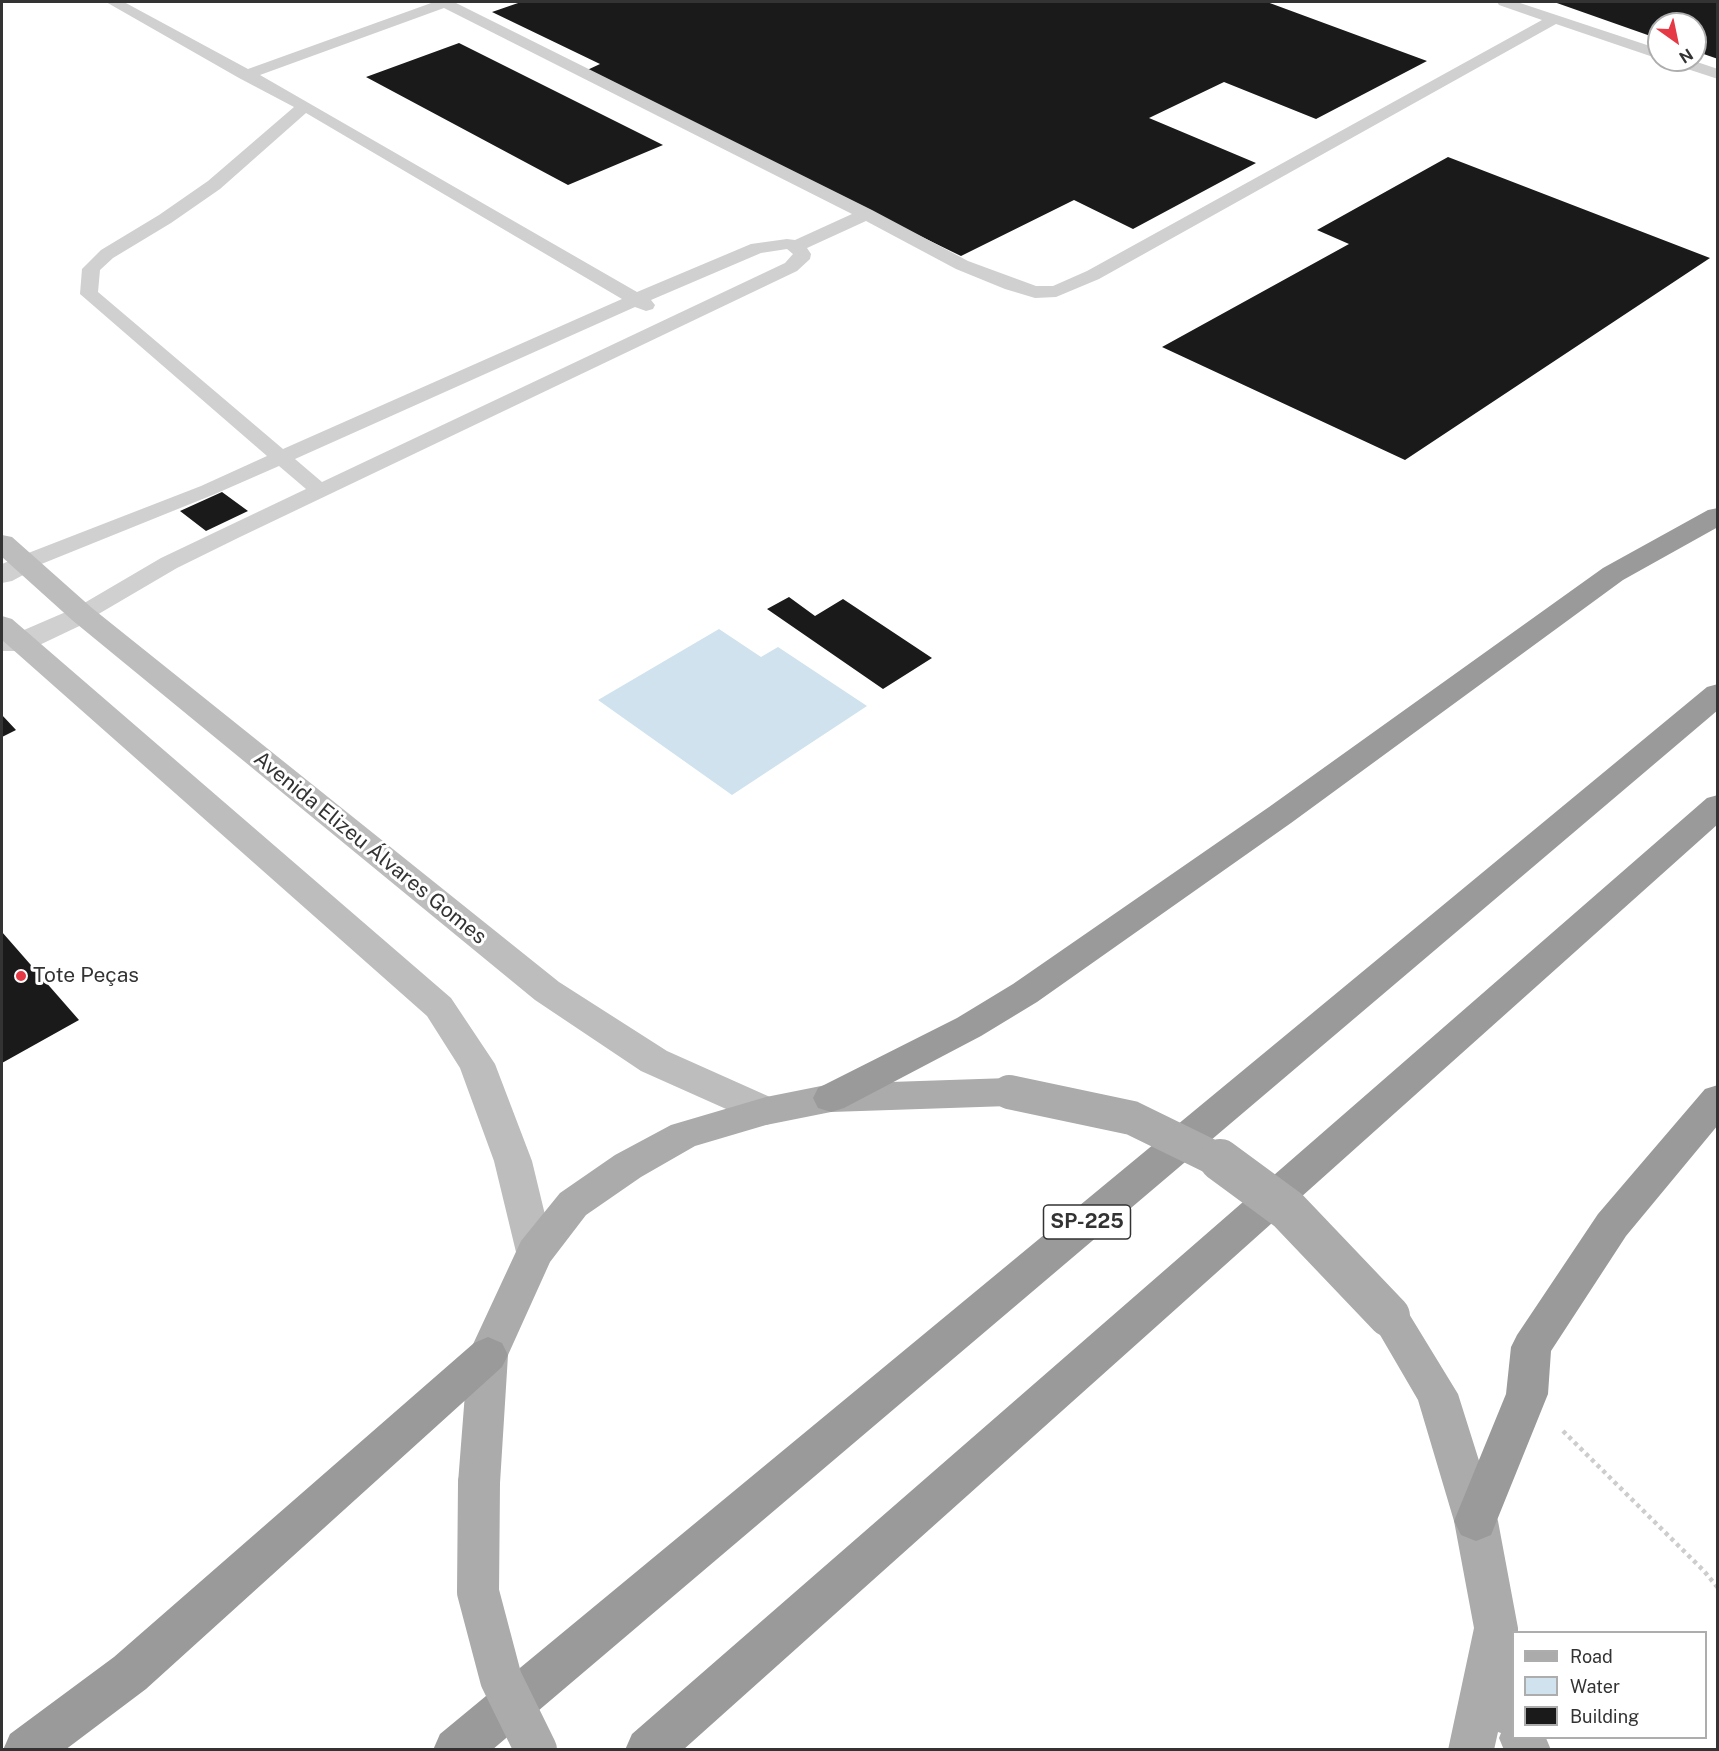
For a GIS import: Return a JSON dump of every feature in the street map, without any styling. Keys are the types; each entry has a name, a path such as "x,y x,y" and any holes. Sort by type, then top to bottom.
{"highway":[{"path":"831,1098 969,1027 1025,993 1280,815 1613,574 1718,516"},
{"name":"SP-225","path":"456,1749 1718,694"},
{"path":"648,1749 1718,806"},
{"path":"1476,1521 1527,1394 1531,1347 1612,1225 1718,1099"},
{"path":"26,1749 130,1673 488,1355"}],"main road":[{"name":"Avenida Elizeu Álvares Gomes","path":"10,560 82,614 547,991 654,1061 766,1112"},
{"path":"8,636 439,1007 477,1064 513,1161 535,1252"},
{"path":"536,1749 501,1679 478,1592 479,1483 488,1355 535,1252 573,1203 628,1166 684,1135 766,1112 831,1098 1009,1092 1132,1118 1217,1158 1288,1210 1389,1316 1437,1394 1476,1521 1512,1706"},
{"path":"1471,1749 1496,1628"}],"street":[{"path":"8,636 82,614"}],"lane":[{"path":"114,2 305,106 675,322"},
{"path":"245,75 443,2 866,214 962,265 1035,292 1056,291 1093,275 1554,19"},
{"path":"1504,2 1647,50"},
{"path":"305,106 214,185 165,219 107,254 91,269 89,294 319,490"},
{"path":"10,560 208,490 635,300 758,248 787,244 797,246 866,214"},
{"path":"82,614 169,563 791,267 801,259 802,254 797,246"}],"path":[{"path":"1527,1394 1704,1571 1718,1588"}],"water":[{"path":"719,629 761,657 778,647 867,706 732,795 598,700"}],"building":[{"path":"521,2 1267,2 1427,61 1316,119 1224,82 1149,118 1256,163 1133,229 1074,200 961,256 583,72 600,64 492,12"},
{"path":"1554,2 1718,2 1718,59 1707,55 1707,12 1647,12 1647,35"},
{"path":"459,43 663,145 568,185 366,77"},
{"path":"1448,157 1710,258 1405,460 1162,347 1349,244 1317,230"},
{"path":"222,492 248,511 206,531 180,511"},
{"path":"789,597 815,616 843,599 932,658 883,689 767,609"},
{"path":"2,715 16,730 2,737"},
{"name":"Tote Peças","path":"2,932 79,1020 2,1063"}],"place":[{"name":"Tote Peças","path":"21,976"}]}
